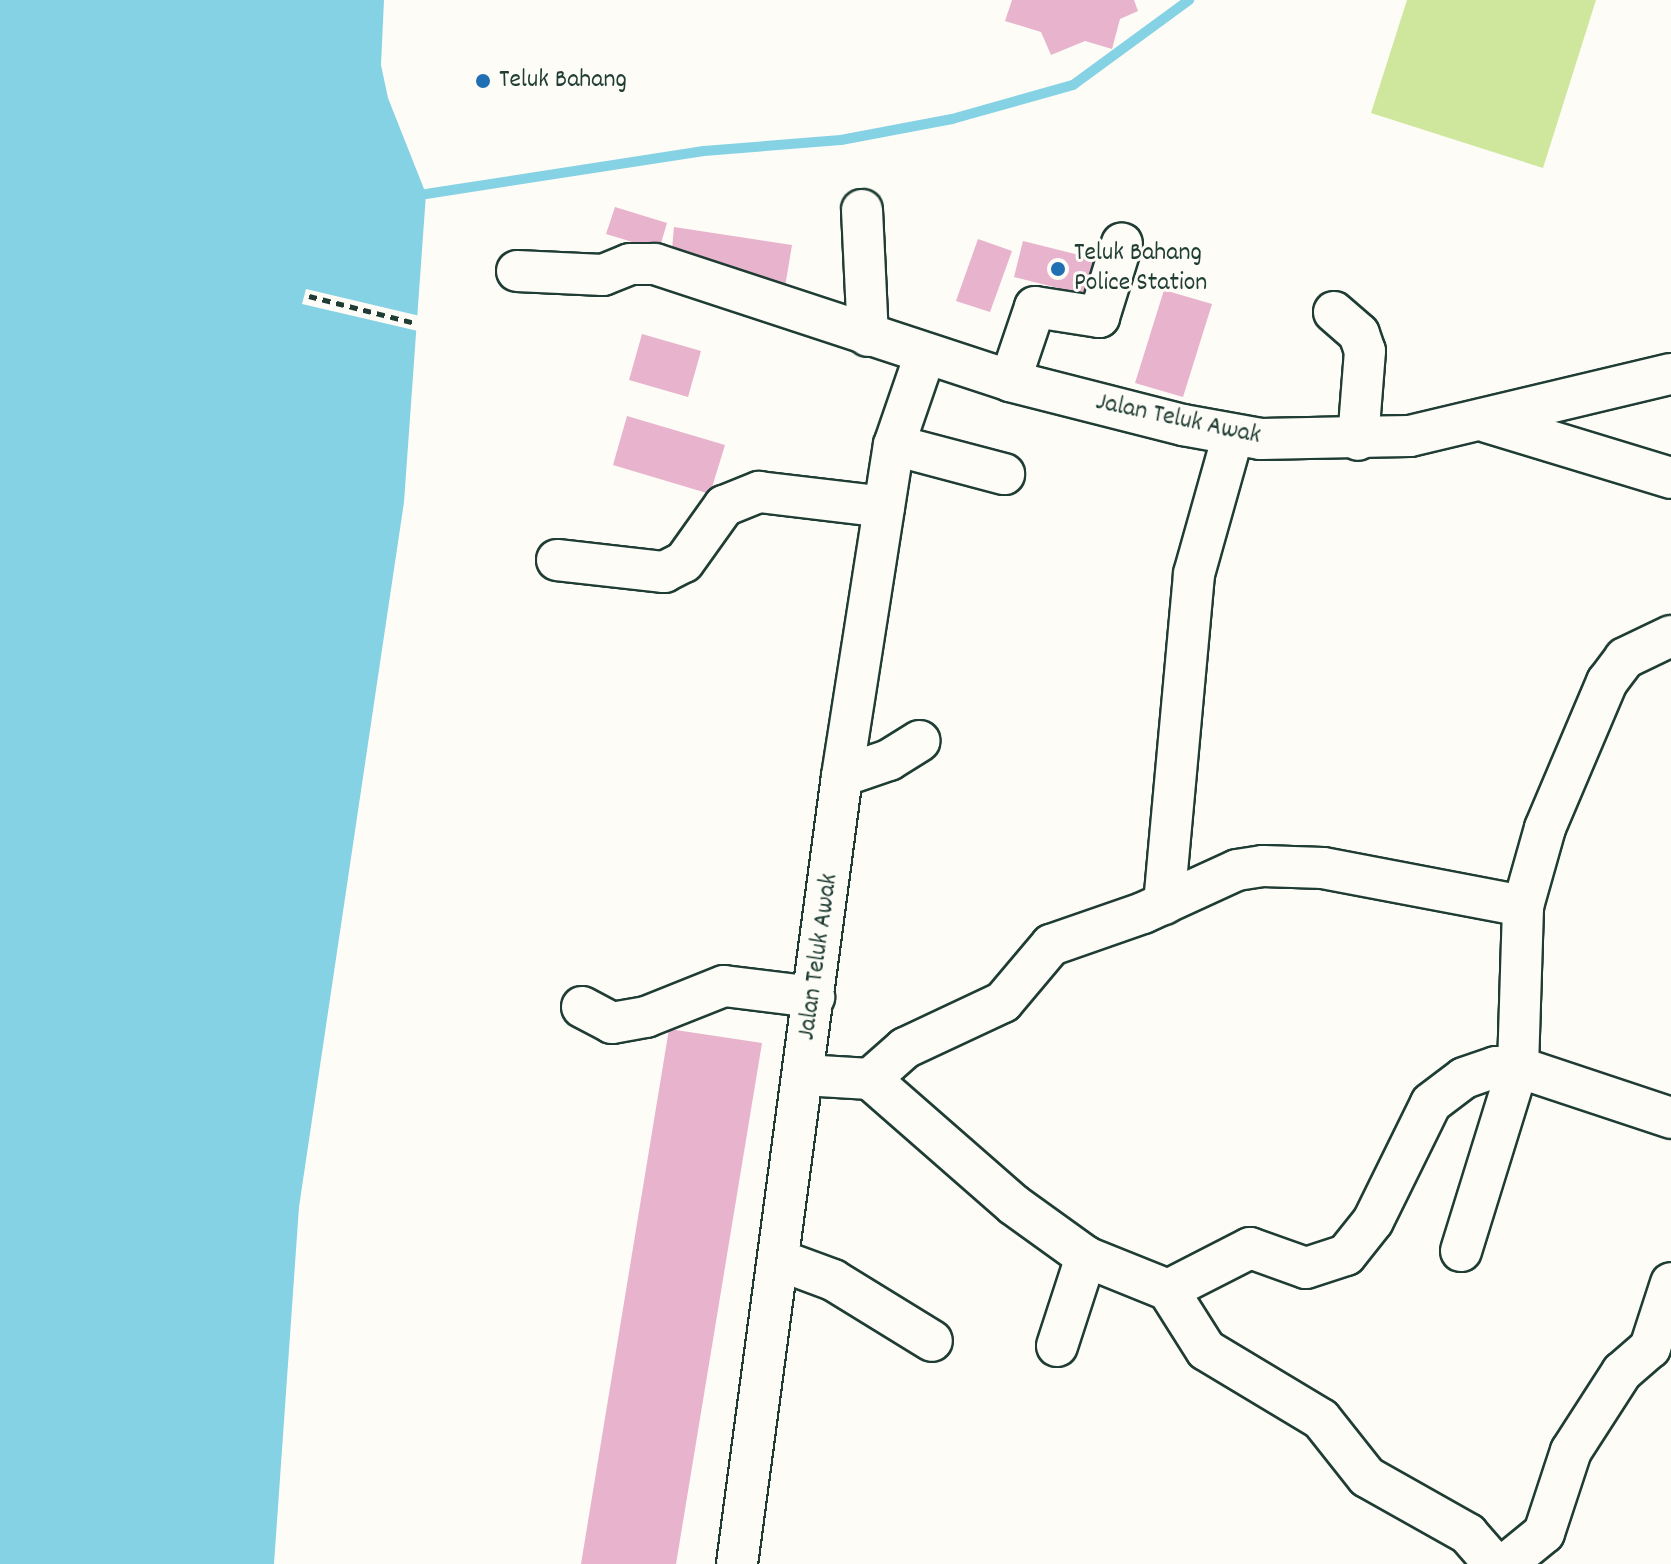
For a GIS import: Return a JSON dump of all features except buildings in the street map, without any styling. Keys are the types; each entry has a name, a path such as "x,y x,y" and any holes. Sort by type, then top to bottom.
{"street":[{"path":"862,210 868,336"},
{"path":"1010,381 1035,307 1099,317 1122,243"},
{"name":"Jalan Teluk Awak","path":"517,271 603,275 630,264 655,264 1010,381 1233,435 1358,440 1484,421 1671,374"},
{"path":"1334,312 1359,334 1365,351 1358,440"},
{"name":"Jalan Teluk Awak","path":"744,1563 779,1260 842,776 894,445 925,355"},
{"path":"1484,421 1671,478"},
{"path":"1164,904 1194,574 1233,435"},
{"path":"894,445 1004,474"},
{"path":"557,560 664,572 684,562 724,506 759,492 884,507"},
{"path":"1461,1251 1518,1067 1523,906 1545,828 1607,682 1625,658 1671,636"},
{"path":"842,776 889,760 920,741"},
{"path":"870,1079 905,1048 1003,1002 1051,945 1164,904 1237,870 1289,865 1523,906"},
{"path":"582,1007 612,1023 646,1017 724,986 814,997"},
{"path":"1168,1290 1245,1249 1258,1248 1306,1268 1346,1255 1373,1221 1431,1103 1464,1078 1496,1067 1518,1067 1671,1118"},
{"path":"803,1075 870,1079 1014,1205 1086,1257 1168,1290 1206,1350 1321,1419 1367,1477 1468,1534 1494,1564"},
{"path":"1057,1346 1086,1257"},
{"path":"779,1260 833,1280 932,1341"},
{"path":"1506,1564 1544,1533 1571,1451 1622,1372 1650,1348 1671,1283"}],"path":[{"path":"309,296 415,323"}],"green space":[{"path":"1407,0 1596,0 1543,168 1371,113"}],"water":[{"path":"0,0 384,0 381,65 388,98 426,194 404,502 299,1207 274,1564 0,1564"}],"pier":[{"path":"306,289 420,316 418,331 302,304"}],"waterway":[{"path":"426,194 704,151 841,140 952,119 1073,85 1189,0"}],"place":[{"name":"Teluk Bahang","path":"483,81"},
{"name":"Teluk Bahang Police Station","path":"1058,269"}]}
